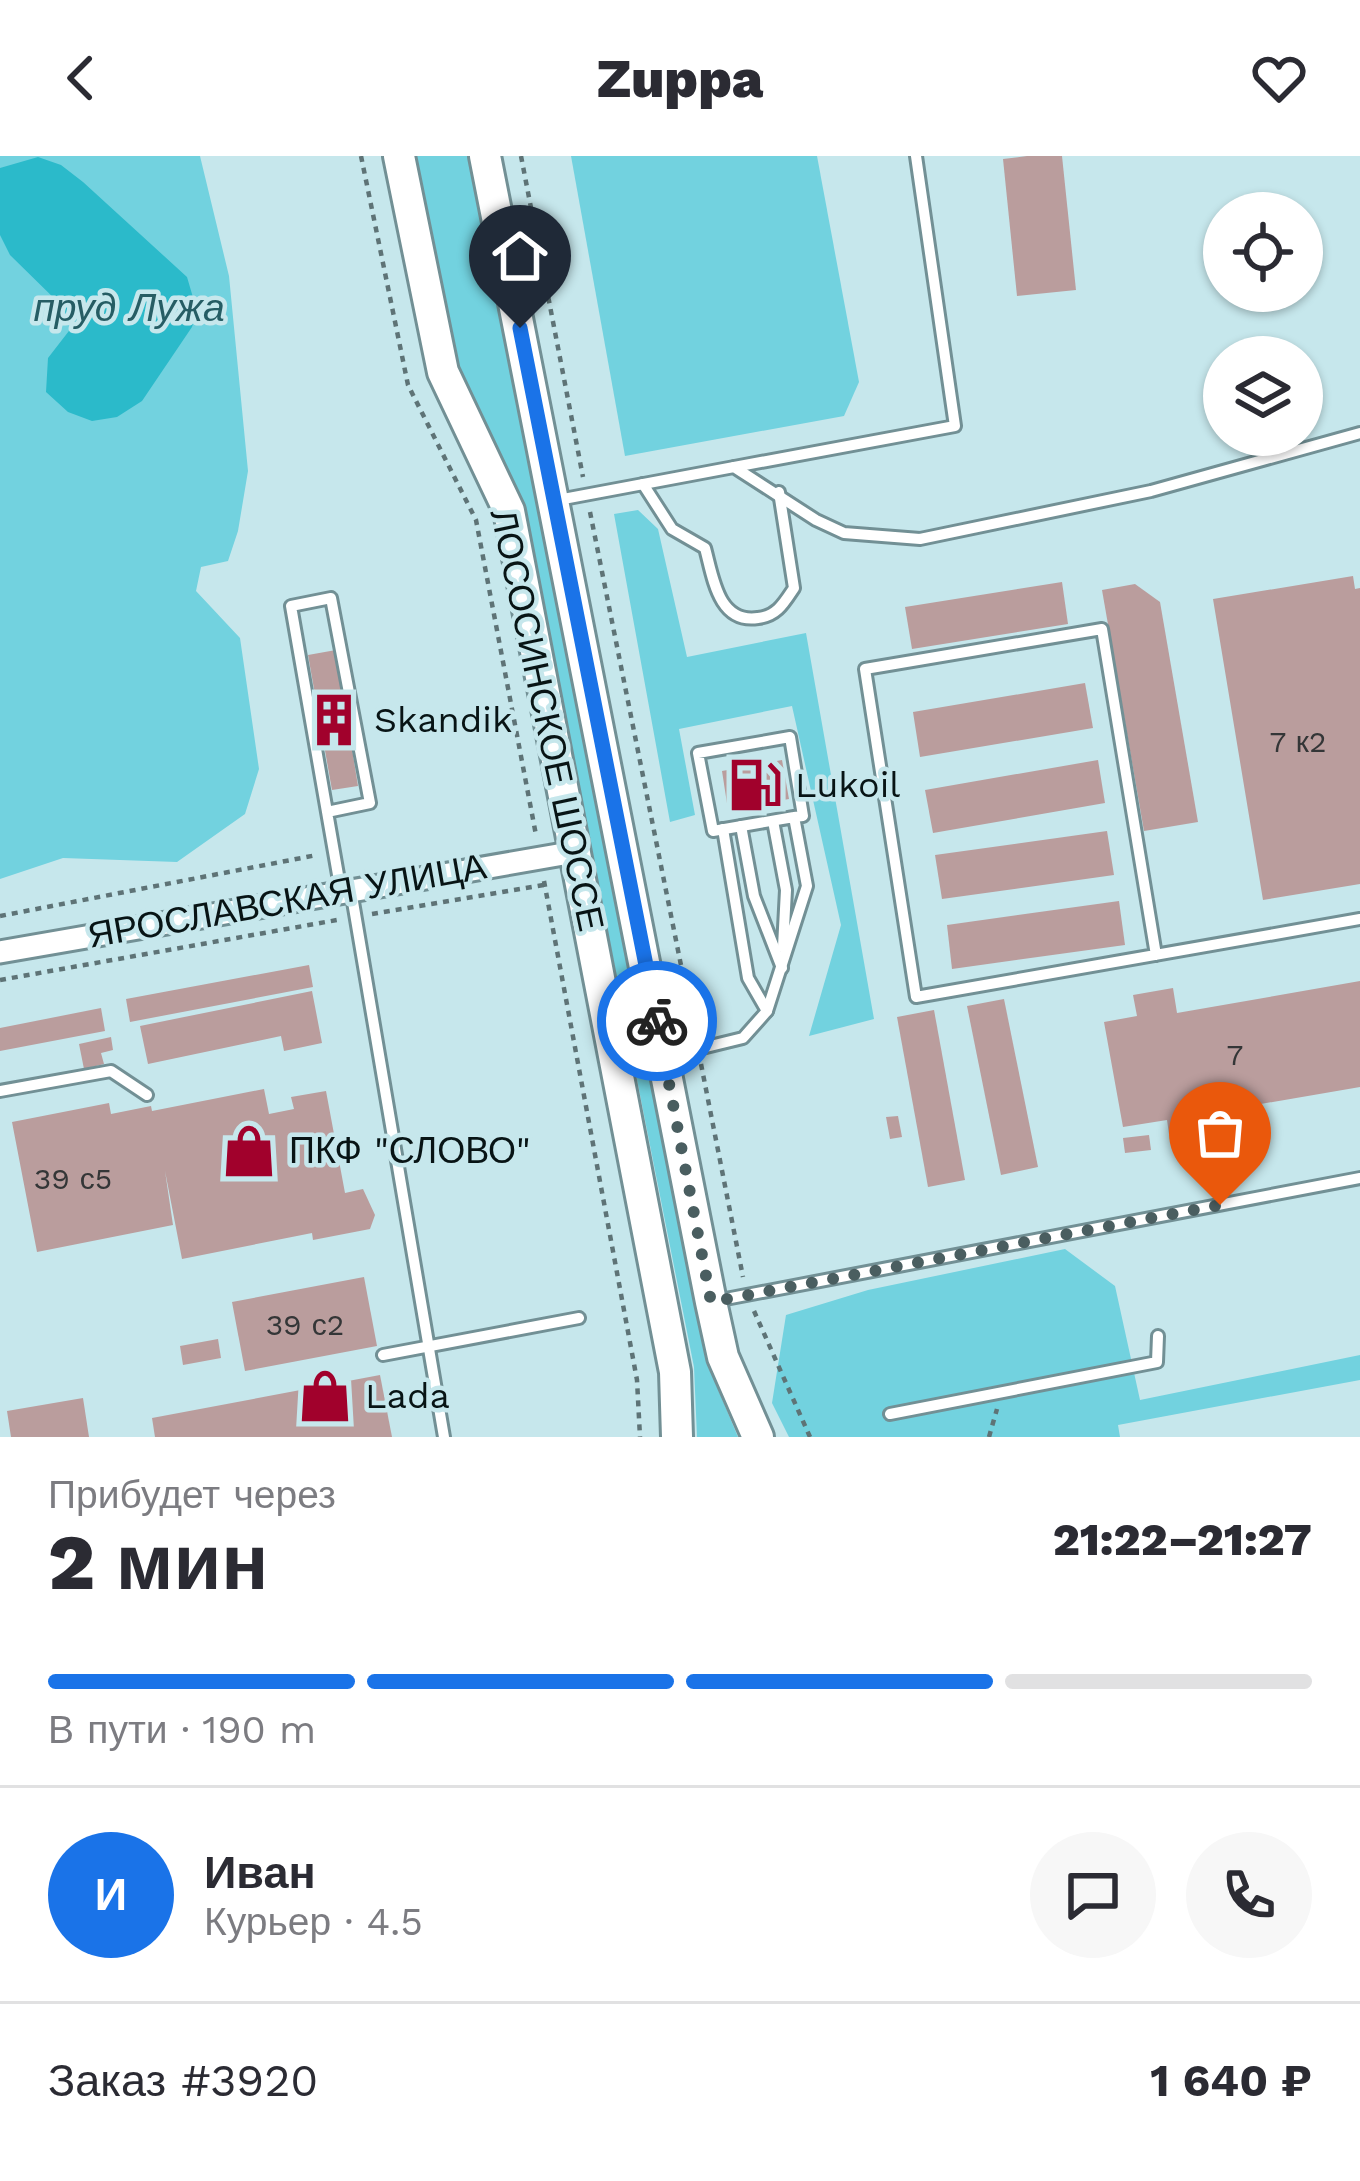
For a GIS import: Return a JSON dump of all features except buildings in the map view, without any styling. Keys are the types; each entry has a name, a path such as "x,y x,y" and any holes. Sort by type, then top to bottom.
{"street":[{"name":"ЛОСОСИНСКОЕ ШОССЕ","path":"399,156 443,372 509,511 675,1372 677,1437"},
{"name":"ЛОСОСИНСКОЕ ШОССЕ","path":"485,156 711,1302 723,1357 758,1437"},
{"name":"ЯРОСЛАВСКАЯ УЛИЦА","path":"0,952 575,852"}],"lane":[{"path":"554,501 956,426 916,156"},
{"path":"734,467 816,520 844,532 920,539 1151,491 1360,433"},
{"path":"643,484 672,530 705,548 720,599 730,613 747,620 781,608 794,588 779,492"},
{"path":"327,812 370,802 332,598 291,606 327,812 334,851 356,917 444,1437"},
{"path":"1156,955 1102,629 865,669 916,998 1360,919"},
{"path":"790,737 803,816 794,818 712,831 698,753 790,737"},
{"path":"664,1057 743,1038 766,1011 807,886 794,818"},
{"path":"773,821 786,890 782,968"},
{"path":"741,826 754,896 782,968"},
{"path":"723,829 748,978 766,1011"},
{"path":"0,1090 111,1071 147,1095"},
{"path":"711,1302 1360,1178"},
{"path":"382,1355 579,1318"},
{"path":"890,1414 1156,1362 1158,1336"}],"path":[{"path":"361,156 408,385 476,520 637,1380 640,1437"},
{"path":"521,156 747,1294 809,1437"},
{"path":"0,916 334,851"},
{"path":"0,980 545,884"},
{"path":"989,1437 1002,1392"}],"shaded area":[{"path":"0,156 200,156 229,276 248,471 228,561 201,567 196,591 240,638 259,769 245,814 177,862 63,858 0,879"},
{"path":"413,156 474,156 707,1363 738,1437 697,1437 694,1367 523,505 457,364"},
{"path":"571,156 817,156 859,382 844,416 625,456"},
{"path":"638,510 658,529 687,657 806,633 874,1019 809,1036 841,925 792,706 679,729 695,815 670,822 614,514"},
{"path":"1065,1249 1115,1286 1140,1400 1360,1355 1360,1380 1118,1425 1120,1437 789,1437 772,1403 786,1315 868,1290"}],"water":[{"name":"пруд Лужа","path":"38,157 61,165 83,182 187,277 197,311 192,327 142,401 117,417 92,421 68,412 46,392 48,358 72,327 63,307 10,255 0,235 0,168"}],"way so far":[{"path":"657,1021 711,1302 1220,1205"}],"place":[{"name":"Skandik","path":"334,720"},
{"name":"Lukoil","path":"755,785"},
{"name":"ПКФ \"СЛОВО\"","path":"249,1151"},
{"name":"Lada","path":"325,1396"}],"route":[{"path":"520,328 657,1021"}]}
